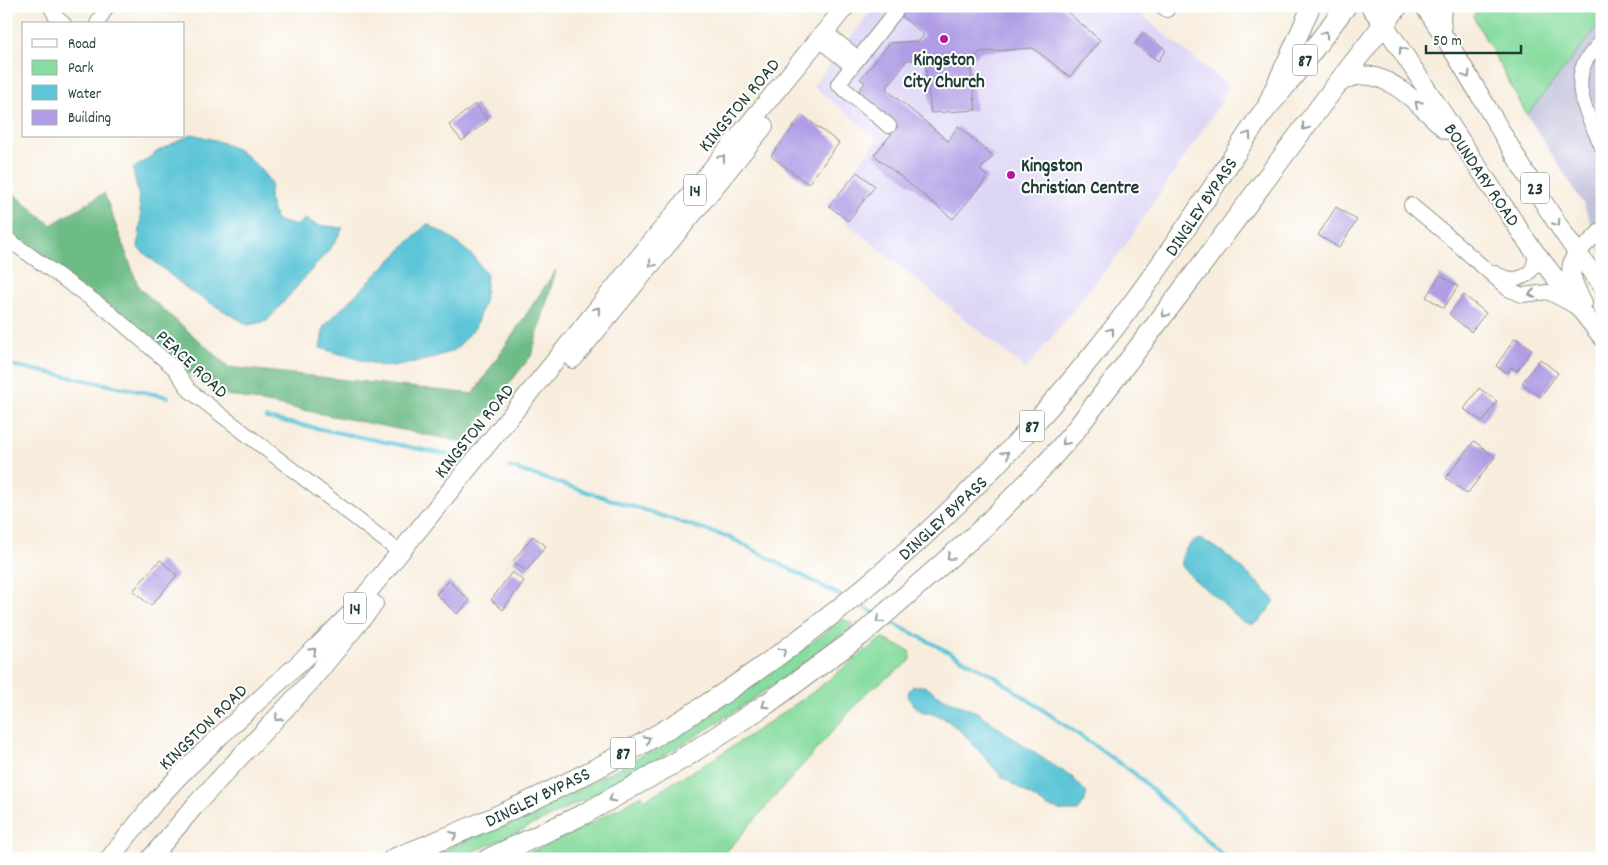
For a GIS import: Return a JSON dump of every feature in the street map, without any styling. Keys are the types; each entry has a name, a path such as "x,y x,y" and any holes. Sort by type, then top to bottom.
{"highway":[{"name":"DINGLEY BYPASS","path":"393,859 472,828 603,764 681,720 774,657 833,612 869,584 937,524 981,482 1039,419 1097,350 1172,248 1262,114 1346,6"},
{"name":"BOUNDARY ROAD","path":"1371,6 1384,24"},
{"name":"DINGLEY BYPASS","path":"488,859 584,814 682,759 768,703 861,635 982,529 1046,464 1074,432 1398,6"}],"main road":[{"name":"KINGSTON ROAD","path":"109,859 180,775 318,646 405,556 683,226 826,40 846,6"},
{"name":"KINGSTON ROAD","path":"826,40 860,6"},
{"path":"1262,114 1282,69 1296,44 1311,6"},
{"name":"BOUNDARY ROAD","path":"1424,6 1540,197 1602,286"},
{"path":"1442,34 1441,15 1444,6"},
{"name":"BOUNDARY ROAD","path":"1384,24 1535,253 1601,336"},
{"path":"1334,88 1344,80 1356,76 1372,76 1386,81 1408,94 1466,149"},
{"path":"1578,253 1571,266 1572,277 1601,336"},
{"name":"KINGSTON ROAD","path":"150,859 202,796 311,681 405,556"},
{"path":"180,775 227,743 300,678 304,677 311,681"},
{"path":"159,859 168,838"}],"street":[{"path":"50,6 56,17 62,22"},
{"path":"98,22 107,6"},
{"path":"889,126 838,84 900,6"},
{"path":"826,40 855,62"},
{"path":"1602,40 1588,57 1580,76 1580,88 1585,107 1602,147"},
{"path":"1588,57 1602,44"},
{"path":"1411,205 1484,266 1500,283 1515,293 1525,295 1548,292 1577,307"},
{"path":"1578,253 1602,229"},
{"name":"PEACE ROAD","path":"6,238 108,311 174,368 190,391 405,556"},
{"path":"1484,266 1504,278 1519,279 1528,273 1532,267 1535,261 1535,253"}],"shaded area":[{"name":"Kingston Christian Centre","path":"875,6 1130,6 1227,85 1220,104 1124,247 1026,369 826,206 878,139 813,86"},
{"path":"1602,21 1602,254 1584,205 1527,115"}],"green space":[{"path":"1481,6 1602,6 1602,21 1527,115 1473,16"},
{"path":"6,187 51,225 104,193 139,288 229,367 473,394 556,270 531,356 463,442 217,393 41,266 6,237"},
{"path":"843,619 854,625 778,682 657,760 573,805 459,858 423,859 570,793 676,735 744,692"},
{"path":"882,638 909,651 911,659 909,662 867,692 720,859 515,859 582,828 642,795 644,800 715,758 813,692"}],"water":[{"path":"192,134 218,141 237,150 254,163 271,183 269,198 276,220 296,226 305,219 317,225 343,228 333,245 267,321 248,325 190,291 138,248 141,218 133,169 158,151"},
{"path":"427,224 450,237 474,257 487,275 484,302 475,328 455,350 426,360 385,367 320,348 324,326"},
{"path":"1197,539 1206,542 1225,554 1270,595 1274,601 1259,621 1253,624 1243,622 1181,565 1186,549"},
{"path":"913,686 924,686 945,699 977,712 1072,777 1087,793 1084,803 1078,811 1063,811 1048,807 1002,777 965,735 953,725 942,717 921,711 913,705 908,697 909,690"}],"building":[{"path":"907,6 940,6 942,8 944,6 1060,6 1100,40 1070,77 1033,48 980,52 970,63 976,110 931,113 925,60 907,60 886,89 948,141 958,126 993,156 980,170 988,177 953,219 874,155 898,126 857,94 865,82 860,79 890,43 919,41 924,35 900,15"},
{"path":"1143,33 1166,50 1158,61 1135,44"},
{"path":"475,104 488,120 462,141 449,125"},
{"path":"802,115 839,143 808,184 771,156"},
{"path":"857,172 875,186 848,221 829,206"},
{"path":"1336,207 1357,220 1339,248 1318,235"},
{"path":"1440,275 1458,286 1444,308 1426,297"},
{"path":"1464,295 1486,313 1471,332 1449,314"},
{"path":"1515,338 1532,349 1517,371 1511,367 1507,373 1496,366"},
{"path":"1540,359 1558,373 1540,397 1522,383"},
{"path":"1479,388 1497,401 1483,422 1464,409"},
{"path":"1474,441 1495,457 1467,494 1446,478"},
{"path":"533,536 546,546 526,571 513,561"},
{"path":"160,560 177,575 151,606 133,591"},
{"path":"512,572 524,581 503,610 491,600"},
{"path":"449,581 470,601 457,614 436,594"}],"waterway":[{"path":"6,364 168,397"},
{"path":"266,418 454,456"},
{"path":"509,467 731,538 843,597"},
{"path":"856,604 877,614"},
{"path":"887,620 991,674 1134,773 1227,859"}],"place":[{"name":"Kingston City Church","path":"944,39"},
{"name":"Kingston Christian Centre","path":"1011,175"}]}
